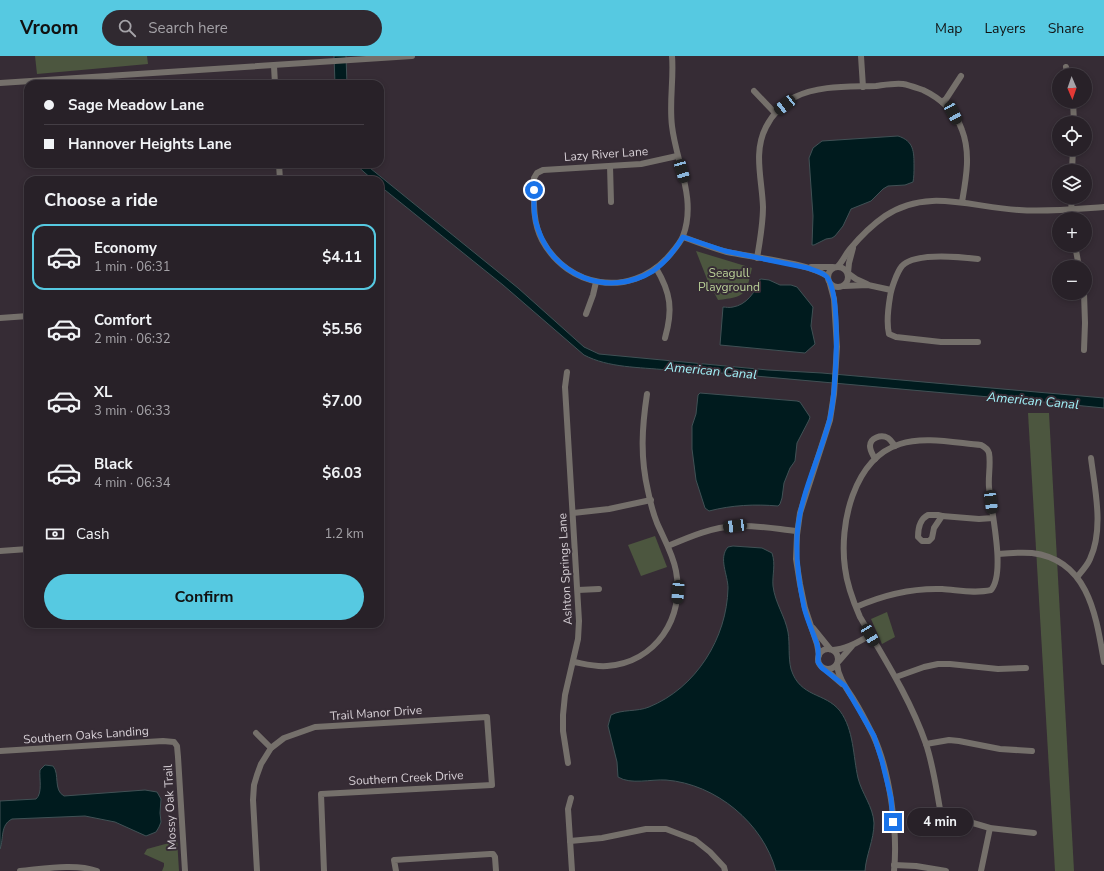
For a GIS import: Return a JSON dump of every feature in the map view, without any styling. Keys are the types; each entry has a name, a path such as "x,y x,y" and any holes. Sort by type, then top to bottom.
{"street":[{"path":"48,80 412,56"},
{"path":"586,314 594,295 596,282 622,282 640,278 656,268 675,250 683,237 687,216 688,196 677,156 670,109 672,56"},
{"path":"861,56 863,86"},
{"path":"274,66 275,80"},
{"path":"942,102 946,99 961,76"},
{"path":"0,83 24,82"},
{"path":"757,258 762,227 763,207 758,159 761,140 766,126 775,112 795,97 817,90 902,84 923,90 942,102 953,113 962,130 966,149 966,176 962,202"},
{"path":"754,91 775,112"},
{"name":"Lazy River Lane","path":"596,282 581,277 567,269 556,260 542,239 534,217 534,178 536,173 543,170 641,164 677,156"},
{"path":"610,166 611,202"},
{"path":"845,686 818,662 819,655 817,644 804,608 797,565 800,513 830,420 834,392 837,347 834,299 829,280 829,272 842,262 850,249 877,221 904,206 923,201 934,200 962,202 1010,210 1042,211 1104,207"},
{"path":"1072,204 1072,209"},
{"path":"683,237 725,251 808,268 821,273 835,287 868,285"},
{"path":"834,299 842,286 848,281 849,263 855,245"},
{"path":"978,259 932,257 913,259 902,266 890,290 887,321 889,334 896,337 941,342 978,342"},
{"path":"656,268 665,283 670,305 670,322 665,338"},
{"path":"808,268 845,268 848,273 856,279 868,285 890,290"},
{"path":"1084,300 1084,350"},
{"path":"0,318 24,316"},
{"name":"Ashton Springs Lane","path":"567,372 566,387 578,590 578,639 574,662 565,695 563,715 563,736 568,763"},
{"path":"574,662 592,666 607,666 622,664 638,658 649,650 664,635 673,620 677,600 678,584 676,569 668,546 657,522 650,500 642,448 643,423 647,394"},
{"path":"875,459 870,445 872,440 883,436 889,438 895,446"},
{"path":"856,607 887,595 905,592 941,589 978,592 991,590 996,580 998,554 989,486 989,453 981,444 922,440 910,441 895,446 875,459 862,475 855,491 845,526 845,569 856,607 870,635 896,677 926,744 942,814 990,828 1034,833"},
{"path":"1077,576 1090,560 1097,540 1097,505 1091,458"},
{"path":"573,513 609,510 650,500"},
{"path":"942,516 934,528 932,538 926,542 920,540 918,532 924,518 928,515 993,518"},
{"path":"668,546 704,532 735,526 752,526 798,532"},
{"path":"0,551 24,549"},
{"path":"998,554 1020,553 1039,555 1062,564 1077,576 1088,594 1092,606 1104,662"},
{"path":"578,590 599,589"},
{"path":"811,626 838,655 838,671 874,736 891,798 894,833 894,868 916,866 946,871"},
{"path":"819,655 824,650 843,649 870,635"},
{"path":"826,669 833,669 853,645"},
{"path":"896,677 924,667 938,664 998,669 1026,668"},
{"name":"Trail Manor Drive","path":"271,748 284,738 315,728 487,716 492,785"},
{"path":"256,733 271,748 261,764 256,775 254,785 253,800 257,871"},
{"path":"926,744 950,740 1000,749 1032,751"},
{"name":"Southern Oaks Landing","path":"0,751 163,741 174,742"},
{"name":"Mossy Oak Trail","path":"174,742 177,746 178,757 185,871"},
{"name":"Southern Creek Drive","path":"324,871 321,794 492,785"},
{"path":"571,798 568,808 572,871"},
{"path":"570,841 602,838 646,828 666,829 695,840 710,852 724,867 725,871"},
{"path":"981,871 990,828"},
{"path":"396,871 394,860 493,854 495,857 496,871"},
{"path":"20,871 86,868 97,871"}],"green space":[{"path":"35,56 147,56 148,64 37,74"},
{"name":"Seagull Playground","path":"696,251 752,268 748,284 743,293 734,298 718,300 707,279"},
{"path":"1028,413 1049,413 1074,871 1055,871"},
{"path":"655,536 667,567 641,576 628,545"},
{"path":"887,612 895,637 882,644 871,619"},
{"path":"177,839 179,871 162,871 164,863 144,854 147,849 169,843"}],"water":[{"path":"334,56 346,56 347,80 335,80"},
{"path":"898,136 907,141 912,148 914,161 913,182 905,185 888,186 883,189 871,201 851,209 843,226 835,236 812,245 813,216 809,158 813,148 822,141"},
{"name":"American Canal","path":"360,168 370,168 380,176 368,176"},
{"name":"American Canal","path":"384,179 518,288 584,347 599,354 768,370 822,373 1104,398 1104,408 677,369 667,370 614,365 584,355 503,285 384,189"},
{"path":"761,279 769,280 780,285 791,285 797,287 813,307 811,326 815,344 805,353 720,345 723,307 738,306 742,304 750,297"},
{"path":"700,393 800,402 810,417 797,443 795,461 790,468 784,483 782,498 778,506 761,505 726,507 709,511 705,508 696,480 692,449 692,426 696,414 698,395"},
{"path":"728,547 762,548 772,553 774,562 773,586 778,604 787,626 791,669 800,685 834,705 845,718 851,735 858,778 872,811 874,823 873,835 865,871 776,871 770,853 749,822 735,809 719,798 702,789 685,783 666,780 629,781 618,777 617,762 608,726 611,715 620,712 644,709 666,698 681,687 706,659 715,643 722,625 728,588 724,567 724,556"},
{"path":"45,765 53,766 55,769 59,790 64,796 145,790 157,792 161,799 161,822 159,827 156,832 146,836 115,822 85,816 12,819 4,828 0,849 0,801 36,799 40,789 40,770"}],"route":[{"path":"534,190 534,217 537,228 542,239 556,260 567,269 581,277 596,282 622,282 640,278 661,264 675,250 683,237 725,251 808,268 828,277 834,299 837,347 834,394 830,420 800,513 796,559 804,608 817,644 819,655 818,662 822,668 826,669 845,686 874,736 891,798 893,822"}]}
